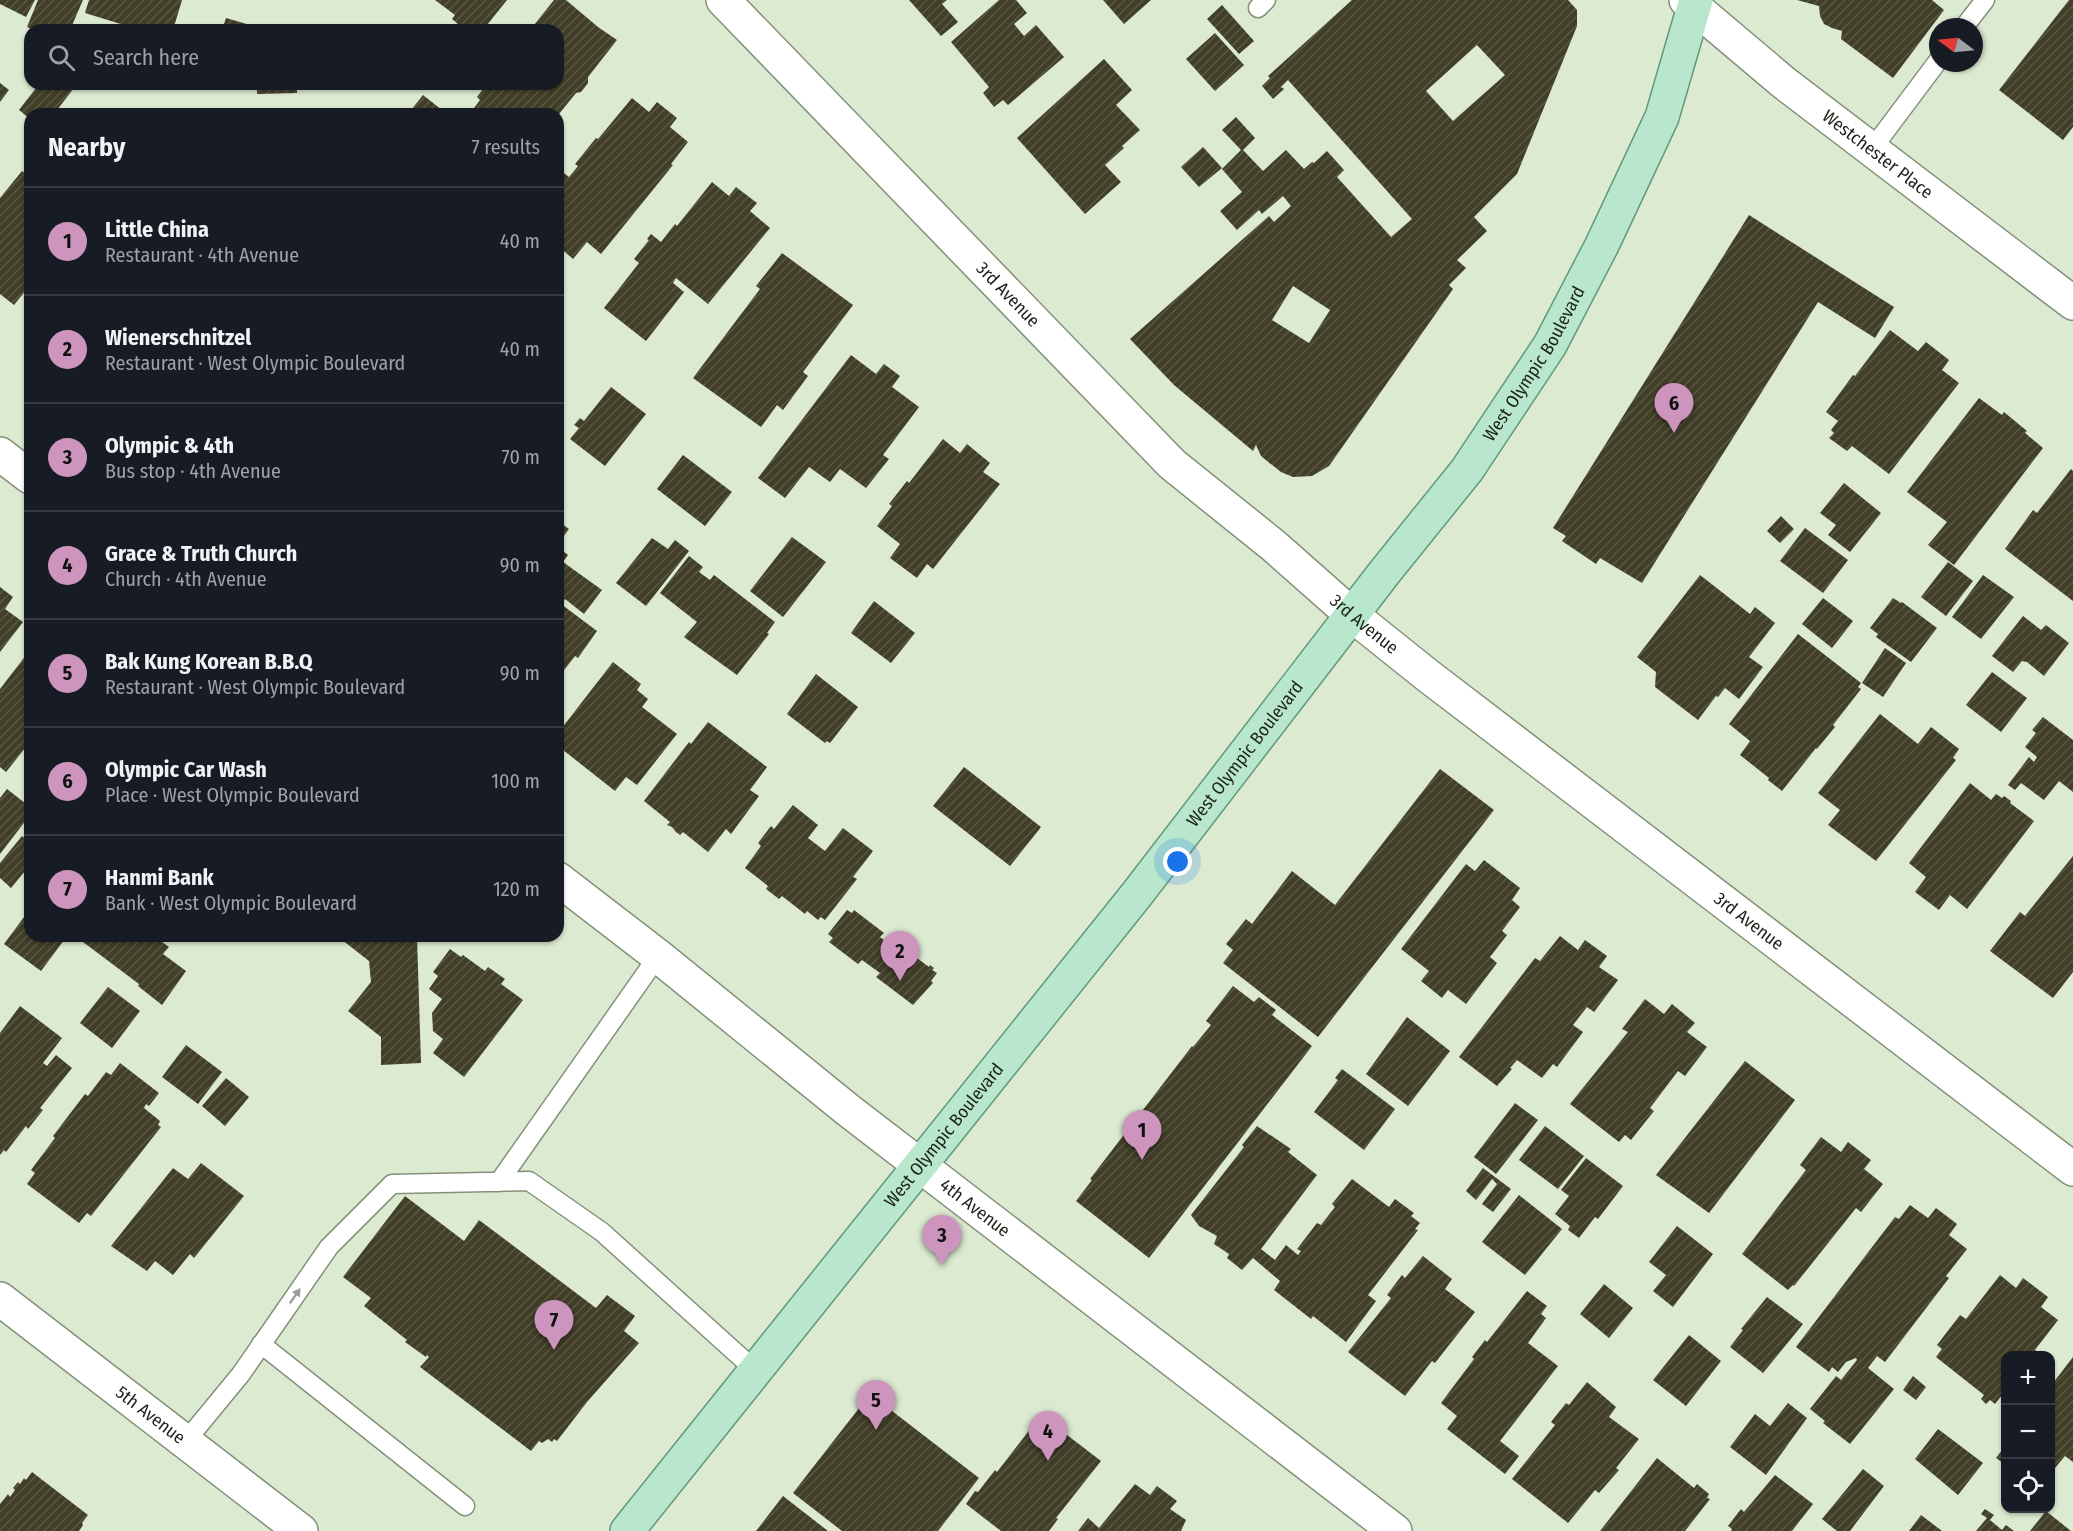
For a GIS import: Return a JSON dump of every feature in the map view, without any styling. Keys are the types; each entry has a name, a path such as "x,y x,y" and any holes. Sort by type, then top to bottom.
{"main road":[{"name":"West Olympic Boulevard","path":"627,1531 1144,885 1467,470 1550,345 1602,245 1662,117 1692,2"}],"street":[{"name":"3rd Avenue","path":"723,0 1172,464 1274,546 1353,615 1427,675 2073,1169"},
{"name":"Westchester Place","path":"1692,2 1783,82 2073,303"},
{"path":"0,454 24,472"},
{"name":"4th Avenue","path":"564,884 658,956 848,1110 1395,1531"},
{"name":"5th Avenue","path":"0,1299 301,1531"}],"lane":[{"path":"1971,18 1985,0"},
{"path":"1872,149 1930,72"},
{"path":"499,1182 658,956"},
{"path":"185,1442 241,1374 329,1247 392,1184 529,1181 602,1232 756,1371"},
{"path":"261,1344 465,1506"}],"building":[{"path":"0,0 35,0 26,17 0,4"},
{"path":"38,0 83,0 73,24 28,24"},
{"path":"89,0 182,0 175,24 121,24 85,13"},
{"path":"435,0 507,0 488,24 458,24 452,19 455,15"},
{"path":"554,0 566,0 617,40 588,77 588,83 581,92 576,93 564,108 474,108 480,100 477,97 482,90 564,90 564,24 535,24"},
{"path":"909,0 947,0 942,4 958,22 941,36"},
{"path":"999,0 1016,0 1027,13 1014,24 1024,36 1036,25 1064,57 1008,105 1003,100 994,107 983,93 989,87 951,42"},
{"path":"1103,0 1151,0 1124,24"},
{"path":"1352,0 1568,0 1577,10 1577,26 1517,174 1474,217 1487,231 1457,260 1466,268 1449,285 1453,289 1329,466 1312,476 1293,477 1281,472 1261,456 1256,445 1253,451 1174,385 1130,339 1269,216 1274,222 1291,206 1283,196 1262,214 1259,210 1237,230 1220,211 1242,192 1222,169 1241,150 1222,130 1236,117 1255,138 1243,150 1263,171 1286,150 1304,169 1327,151 1344,170 1337,177 1391,237 1412,219 1288,80 1281,87 1284,89 1273,99 1262,86 1270,78 1268,76","holes":["1477,45 1505,75 1453,121 1426,91","1293,286 1330,310 1309,343 1272,320"]},
{"path":"1797,0 1932,0 1944,10 1938,18 1929,18 1929,30 1893,78 1841,39 1842,31 1824,24 1819,6"},
{"path":"2069,0 2073,0 2073,127 2063,140 1999,90"},
{"path":"1222,5 1254,41 1239,54 1207,19"},
{"path":"226,18 247,24 224,24"},
{"path":"1215,33 1244,65 1215,91 1186,59"},
{"path":"1104,59 1132,90 1116,105 1140,130 1105,165 1121,182 1085,214 1017,138"},
{"path":"0,83 9,90 0,102"},
{"path":"34,90 72,90 59,108 24,108 24,114 19,110"},
{"path":"257,90 297,90 297,93 257,94"},
{"path":"423,95 439,108 413,108"},
{"path":"632,98 649,112 657,102 677,118 670,127 688,142 671,164 673,165 601,254 587,242 573,259 564,251 564,173 569,177 578,166 575,164 596,138 598,139"},
{"path":"1203,147 1222,168 1199,187 1181,167"},
{"path":"22,171 24,172 24,292 14,305 0,294 0,198"},
{"path":"712,182 729,196 736,187 757,203 750,211 770,228 708,304 676,278 673,283 684,292 646,341 604,308 639,263 634,259 651,234 661,242 675,224 677,226"},
{"path":"1749,215 1894,307 1875,338 1818,302 1642,583 1600,558 1596,564 1562,541 1566,536 1553,528"},
{"path":"782,253 853,305 803,372 808,376 783,410 777,405 761,427 693,378 760,289 756,286"},
{"path":"1890,330 1918,351 1926,342 1949,360 1942,370 1959,383 1889,474 1852,446 1847,451 1829,438 1834,433 1831,430 1838,421 1826,412"},
{"path":"851,355 876,374 884,364 900,376 892,387 919,407 883,455 889,459 866,488 840,469 830,482 809,467 785,498 758,478"},
{"path":"611,387 646,414 605,466 570,439 579,428 574,425 580,418 584,421"},
{"path":"1979,398 2002,415 2004,412 2043,448 1954,565 1928,545 1947,522 1907,492"},
{"path":"943,439 960,453 967,444 990,463 983,472 1000,484 933,569 927,564 917,578 890,558 900,544 877,526 892,506 889,504 907,481 909,483"},
{"path":"683,455 732,492 705,526 657,489"},
{"path":"2071,469 2073,471 2073,601 2005,549 2033,510 2037,513"},
{"path":"1844,483 1881,513 1850,552 1828,535 1836,525 1820,513"},
{"path":"1781,516 1794,529 1780,543 1767,531"},
{"path":"564,525 569,529 564,536"},
{"path":"1805,528 1848,560 1823,593 1780,561"},
{"path":"792,537 826,562 783,617 750,591"},
{"path":"652,538 668,549 675,540 689,551 646,606 616,583"},
{"path":"689,556 703,567 699,572 710,580 714,575 775,622 767,633 769,634 737,675 684,637 697,622 660,593"},
{"path":"1948,562 1973,581 1946,616 1921,597"},
{"path":"564,563 602,590 584,614 565,599"},
{"path":"1700,575 1750,614 1755,607 1775,623 1749,657 1763,667 1739,699 1725,688 1698,720 1655,687 1656,672 1637,657"},
{"path":"1983,575 2014,597 1981,639 1952,617"},
{"path":"0,587 13,597 5,609 23,622 0,652"},
{"path":"1823,598 1853,621 1832,648 1802,624"},
{"path":"1893,598 1937,628 1911,662 1876,637 1878,634 1870,628"},
{"path":"874,601 915,633 891,663 851,633"},
{"path":"564,606 597,631 578,658 575,656 564,670"},
{"path":"2023,616 2041,630 2046,625 2069,643 2044,676 2027,662 2022,661 2013,672 1992,656"},
{"path":"1798,634 1861,683 1858,687 1861,689 1833,725 1835,727 1782,791 1740,755 1750,741 1729,724"},
{"path":"1885,648 1906,663 1883,697 1862,683"},
{"path":"24,658 24,750 6,772 0,767 0,689"},
{"path":"613,662 641,684 637,690 648,699 642,707 677,734 637,785 626,777 615,791 564,751 564,725"},
{"path":"1992,672 2027,698 2001,732 1966,705"},
{"path":"816,674 858,707 830,743 827,741 825,743 787,714"},
{"path":"1880,714 1918,744 1931,727 1959,749 1953,758 1956,760 1876,861 1828,825 1840,810 1818,793"},
{"path":"2043,717 2073,740 2073,792 2059,781 2044,800 2021,783 2015,790 2008,785 2029,757 2034,762 2037,757 2025,747 2036,733 2032,730"},
{"path":"708,722 767,767 750,790 759,796 731,834 726,829 708,852 683,832 680,835 667,825 670,822 644,801 689,742 691,744"},
{"path":"964,767 1041,827 1010,866 933,806"},
{"path":"1440,769 1494,810 1318,1037 1223,963 1233,950 1226,944 1246,919 1252,924 1292,871 1335,905"},
{"path":"1970,783 1991,800 1996,794 2002,798 2004,796 2034,821 1967,909 1950,895 1939,910 1915,892 1926,877 1909,863"},
{"path":"7,789 24,802 24,823 0,854 0,798"},
{"path":"793,805 818,825 808,838 825,851 843,828 873,851 853,877 857,879 825,920 821,917 818,920 807,911 805,914 782,896 779,899 766,889 768,886 745,868 761,846 758,843 771,826 774,829"},
{"path":"22,836 24,838 24,872 11,888 0,878 0,863"},
{"path":"2073,856 2073,972 2053,998 1990,951 2020,912 2025,916"},
{"path":"1484,860 1520,888 1512,900 1520,907 1502,931 1507,935 1490,957 1497,963 1466,1004 1448,990 1442,998 1421,981 1429,971 1401,949 1466,864 1475,871"},
{"path":"847,910 852,913 854,910 884,933 880,937 905,956 909,952 929,967 930,965 934,968 932,970 937,973 931,981 933,983 913,1005 876,977 880,973 862,960 858,964 829,942 833,938 828,934"},
{"path":"24,917 24,942 63,942 41,971 4,944"},
{"path":"1560,936 1578,950 1585,940 1607,956 1599,967 1618,980 1594,1012 1587,1007 1573,1025 1583,1032 1557,1067 1553,1064 1542,1078 1517,1060 1497,1086 1459,1057 1535,958 1540,961"},
{"path":"83,942 162,942 169,947 163,954 186,971 162,1005 138,986 139,984"},
{"path":"345,942 417,942 421,1063 381,1065 381,1037 348,1011 371,982 369,961"},
{"path":"450,949 461,957 463,955 485,971 488,967 505,979 501,984 523,1000 464,1077 433,1053 443,1039 433,1031 432,1013 442,999 429,989 438,976 433,972"},
{"path":"1233,986 1254,1002 1259,997 1276,1010 1272,1015 1312,1046 1149,1258 1076,1201 1092,1180 1090,1179 1192,1046 1211,1025 1206,1021"},
{"path":"108,987 140,1011 112,1048 80,1023"},
{"path":"1645,999 1664,1014 1672,1004 1695,1023 1687,1032 1707,1047 1685,1076 1678,1071 1650,1108 1654,1111 1631,1140 1625,1135 1619,1142 1570,1104 1628,1032 1622,1029"},
{"path":"20,1006 62,1038 43,1063 47,1066 56,1055 72,1068 40,1108 43,1110 28,1129 26,1126 6,1152 4,1150 0,1155 0,1033"},
{"path":"1407,1017 1450,1051 1408,1106 1366,1074"},
{"path":"186,1045 222,1072 198,1104 162,1077"},
{"path":"1745,1061 1795,1100 1709,1213 1656,1175"},
{"path":"120,1063 159,1093 149,1106 146,1104 144,1108 160,1121 158,1125 161,1127 91,1216 87,1213 79,1223 27,1184 35,1173 31,1170 85,1094 88,1096 106,1072 111,1075"},
{"path":"1342,1069 1395,1109 1364,1150 1314,1112 1338,1080 1335,1078"},
{"path":"226,1078 249,1097 225,1126 202,1106"},
{"path":"1515,1103 1538,1120 1496,1174 1474,1157"},
{"path":"1257,1126 1291,1149 1288,1152 1317,1175 1261,1249 1275,1260 1286,1245 1298,1255 1301,1251 1297,1249 1317,1223 1321,1225 1335,1207 1332,1204 1352,1179 1389,1207 1395,1199 1414,1213 1411,1216 1420,1223 1415,1229 1418,1230 1368,1295 1376,1301 1346,1342 1313,1316 1311,1319 1274,1290 1280,1281 1253,1258 1242,1270 1227,1258 1229,1254 1214,1244 1217,1236 1199,1226 1191,1215 1244,1147 1242,1145"},
{"path":"1545,1126 1584,1156 1558,1189 1519,1160"},
{"path":"1821,1137 1841,1152 1848,1142 1871,1160 1864,1169 1883,1184 1861,1212 1856,1208 1794,1286 1788,1290 1742,1254 1806,1170 1800,1165"},
{"path":"1586,1158 1623,1186 1598,1219 1595,1217 1579,1238 1568,1230 1570,1226 1555,1214 1569,1196 1561,1190"},
{"path":"201,1163 244,1196 194,1258 190,1254 173,1275 155,1261 147,1271 111,1246 173,1168 188,1179"},
{"path":"1483,1168 1511,1189 1493,1212 1482,1204 1497,1184 1492,1179 1476,1200 1466,1191"},
{"path":"1519,1195 1562,1229 1525,1275 1482,1242"},
{"path":"405,1196 464,1241 479,1220 596,1308 607,1295 635,1316 624,1331 639,1343 587,1402 557,1441 554,1439 552,1442 548,1439 542,1443 539,1441 531,1451 420,1367 429,1357 405,1342 407,1340 364,1306 371,1298 343,1277"},
{"path":"1910,1205 1928,1218 1936,1208 1957,1224 1949,1235 1967,1249 1946,1276 1949,1278 1885,1362 1877,1356 1868,1368 1894,1389 1850,1444 1823,1423 1825,1421 1810,1409 1836,1376 1841,1380 1857,1360 1856,1358 1846,1362 1838,1372 1832,1367 1829,1372 1796,1347 1895,1217 1899,1219"},
{"path":"1677,1226 1713,1254 1673,1307 1653,1291 1666,1275 1649,1262"},
{"path":"1423,1256 1452,1279 1445,1289 1475,1312 1435,1363 1432,1361 1405,1396 1348,1352 1391,1298 1387,1295 1402,1275 1405,1278"},
{"path":"2000,1275 2016,1288 2023,1278 2048,1297 2041,1307 2058,1320 2036,1351 2001,1351 2001,1396 1995,1404 1990,1400 1986,1404 1981,1399 1984,1395 1936,1357 1942,1349 1937,1345 1960,1315 1966,1319"},
{"path":"1604,1284 1633,1308 1609,1338 1580,1314"},
{"path":"1527,1291 1547,1306 1541,1314 1546,1318 1528,1343 1558,1366 1500,1441 1519,1456 1505,1474 1447,1429 1457,1416 1441,1403 1474,1359 1472,1357 1485,1340 1487,1342"},
{"path":"1767,1297 1803,1324 1763,1373 1730,1347 1743,1330 1741,1329"},
{"path":"1689,1335 1721,1361 1686,1406 1653,1380"},
{"path":"2073,1357 2073,1462 2065,1456 2055,1468 2055,1405 2055,1380"},
{"path":"1913,1376 1926,1387 1916,1400 1903,1390"},
{"path":"1587,1382 1616,1407 1609,1417 1639,1439 1616,1468 1619,1470 1599,1493 1595,1490 1568,1523 1512,1479 1555,1425 1551,1422 1566,1403 1569,1405"},
{"path":"870,1394 979,1478 938,1531 842,1531 793,1493"},
{"path":"1788,1403 1807,1418 1766,1475 1730,1447 1755,1414 1770,1426"},
{"path":"1041,1415 1101,1461 1056,1518 1058,1519 1049,1531 1001,1531 966,1504 995,1470 997,1472"},
{"path":"1938,1429 1983,1463 1958,1495 1915,1459"},
{"path":"2001,1452 2001,1462 1996,1458"},
{"path":"1657,1458 1694,1488 1697,1484 1709,1494 1707,1498 1710,1499 1685,1531 1600,1531"},
{"path":"1863,1469 1884,1486 1850,1531 1837,1531 1822,1519"},
{"path":"32,1472 88,1515 79,1531 0,1531 0,1504 8,1494 10,1497 18,1482 20,1484 24,1478 26,1480"},
{"path":"1775,1475 1813,1504 1792,1531 1731,1531 1732,1529 1728,1526 1741,1509 1744,1512"},
{"path":"1135,1484 1150,1495 1157,1486 1177,1501 1170,1509 1186,1520 1181,1531 1078,1531 1088,1518 1099,1528"},
{"path":"783,1496 828,1531 756,1531"},
{"path":"1985,1509 1994,1515 1990,1520 2002,1530 2006,1525 2014,1531 1976,1531 1987,1518 1981,1514"},
{"path":"2044,1513 2048,1513 2071,1531 2030,1531"},
{"path":"1921,1515 1942,1531 1909,1531"}],"place":[{"name":"Olympic Car Wash","path":"1674,433"},
{"name":"Wienerschnitzel","path":"900,981"},
{"name":"Little China","path":"1142,1160"},
{"name":"Olympic & 4th","path":"942,1265"},
{"name":"Hanmi Bank","path":"554,1350"},
{"name":"Bak Kung Korean B.B.Q","path":"876,1430"},
{"name":"Grace & Truth Church","path":"1048,1461"}]}
